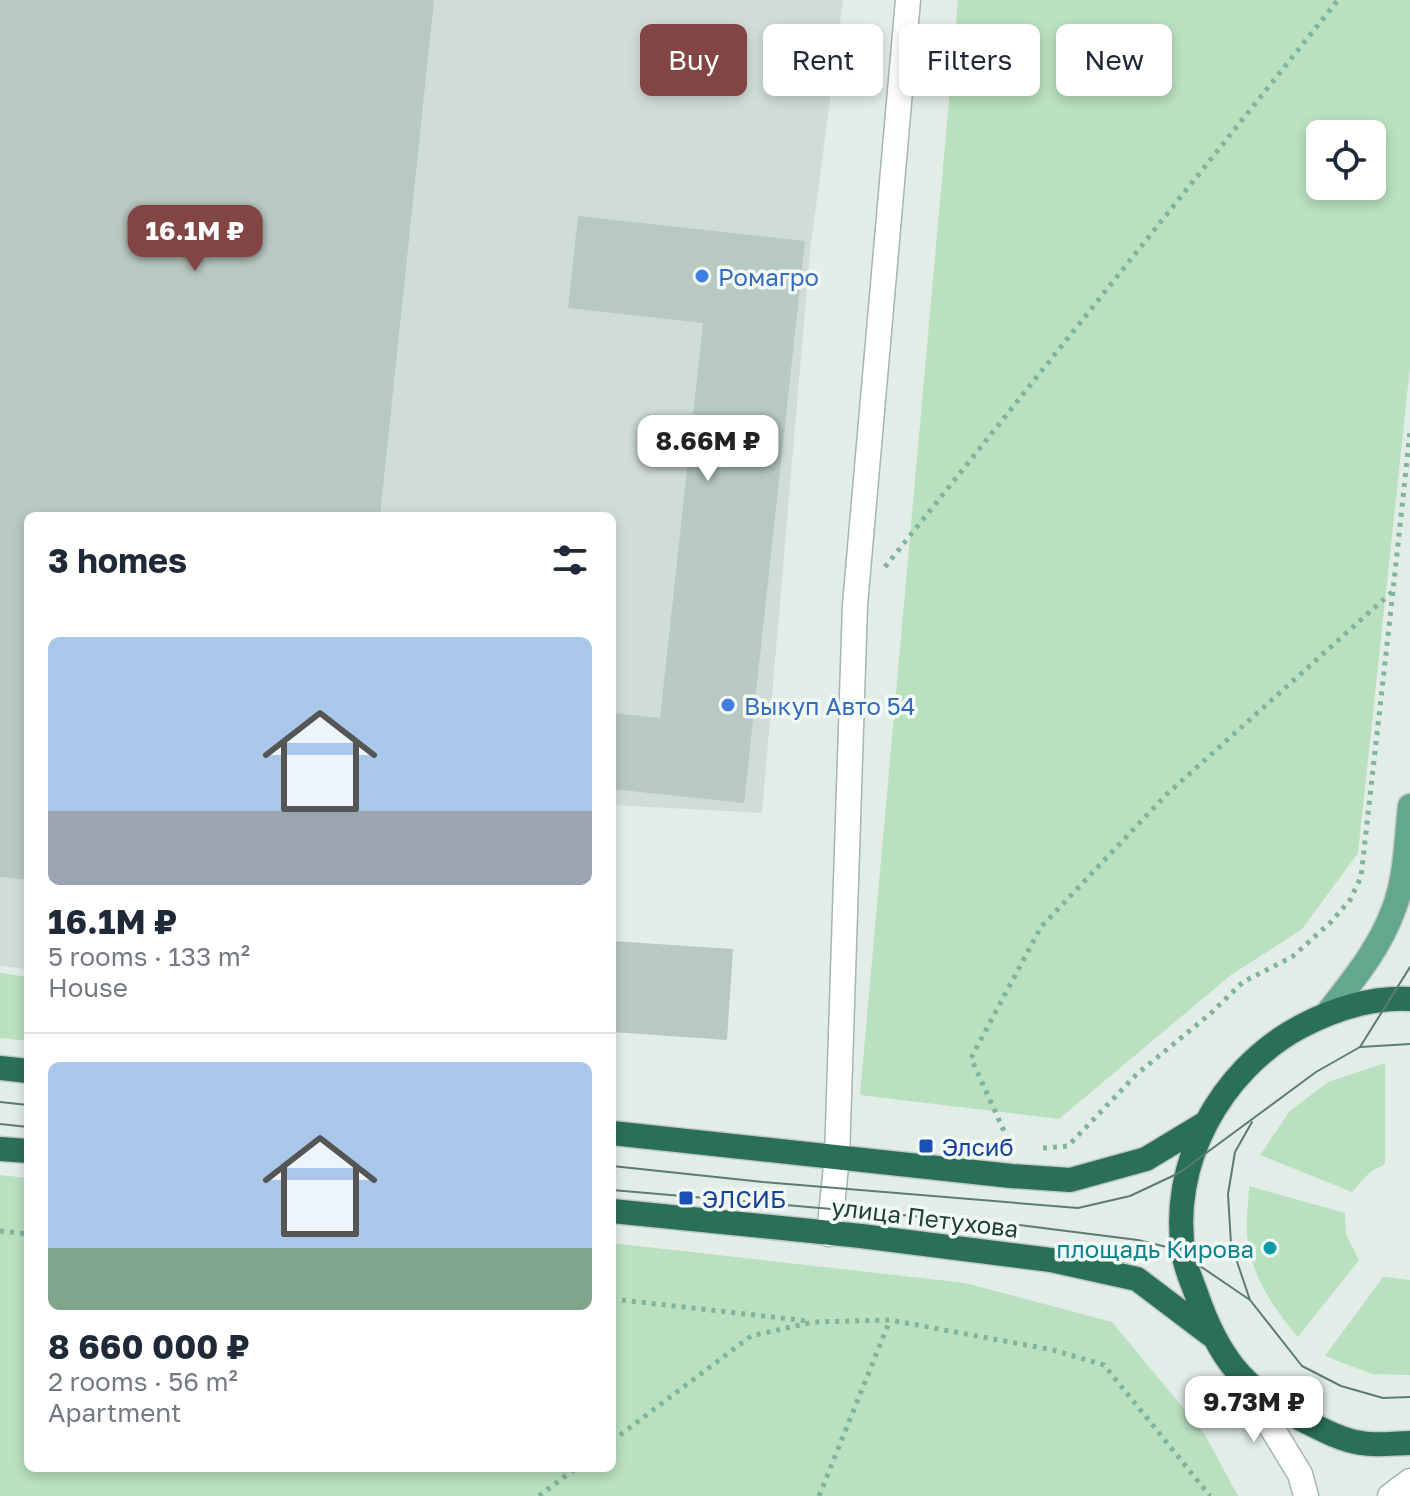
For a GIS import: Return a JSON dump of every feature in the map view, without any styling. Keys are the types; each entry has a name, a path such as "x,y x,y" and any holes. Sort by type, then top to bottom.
{"highway":[{"path":"1410,999 1382,999 1329,1011 1275,1040 1234,1080 1204,1124 1189,1164 1181,1208 1184,1257 1211,1335 1240,1376 1279,1408 1324,1431 1362,1443 1410,1443"},
{"path":"0,1068 24,1071"},
{"name":"улица Петухова","path":"616,1133 1070,1180 1146,1159 1204,1124"},
{"path":"0,1149 24,1151"},
{"name":"улица Петухова","path":"616,1211 998,1252 1137,1279 1211,1335"}],"main road":[{"path":"1329,1011 1370,957 1393,911 1402,881 1410,806"}],"street":[{"path":"829,1234 837,1157 855,605 908,0"},
{"path":"1240,1376 1300,1474 1306,1496"},
{"path":"1390,1496 1410,1481"}],"path":[{"path":"885,568 1338,0"},
{"path":"1040,1148 1068,1146 1137,1074 1210,1014 1243,982 1292,957 1350,900 1361,877 1410,432"},
{"path":"1013,1150 971,1058 1041,927 1166,795 1393,591"},
{"path":"998,1149 1027,1149"},
{"path":"0,1231 24,1234"},
{"path":"616,1299 813,1322 890,1320 1053,1350 1104,1365 1210,1496"},
{"path":"819,1496 890,1320"},
{"path":"616,1438 751,1336 813,1322"},
{"path":"539,1496 571,1472"}],"shaded area":[{"path":"0,0 843,0 840,24 763,24 763,96 830,96 810,252 762,813 616,805 616,512 24,512 24,969 0,966"}],"green space":[{"path":"958,0 1410,0 1410,367 1358,853 1302,929 1231,975 1059,1119 860,1095 949,96 1040,96 1040,24 956,24"},
{"path":"0,973 24,976 24,1041 0,1038"},
{"path":"1385,1063 1385,1164 1370,1172 1352,1192 1260,1155 1290,1111 1328,1082"},
{"path":"0,1175 24,1178 24,1472 616,1472 616,1243 965,1283 1112,1322 1204,1433 1238,1496 0,1496"},
{"path":"1249,1186 1345,1213 1346,1234 1359,1260 1298,1337 1271,1301 1252,1261 1247,1231"},
{"path":"1383,1277 1410,1280 1410,1375 1372,1374 1325,1356"}],"building":[{"path":"0,0 434,0 380,512 24,512 24,880 0,877"},
{"path":"578,216 805,241 744,803 616,789 616,713 660,718 703,323 568,308"},
{"path":"616,941 733,949 727,1040 616,1032"}],"tram line":[{"path":"1360,1047 1410,967"},
{"path":"616,1166 1078,1208 1130,1196 1179,1173 1316,1072 1360,1047 1410,1044"},
{"path":"0,1102 24,1105"},
{"path":"1250,1300 1231,1244 1228,1194 1235,1152 1252,1122"},
{"path":"0,1124 24,1127"},
{"path":"616,1190 1019,1225 1138,1240 1175,1249 1250,1300 1302,1366 1341,1386 1383,1398 1410,1397"}],"place":[{"name":"Ромагро","path":"702,276"},
{"name":"Выкуп Авто 54","path":"728,705"},
{"name":"Элсиб","path":"926,1146"},
{"name":"ЭЛСИБ","path":"686,1198"},
{"name":"площадь Кирова","path":"1270,1248"}]}
